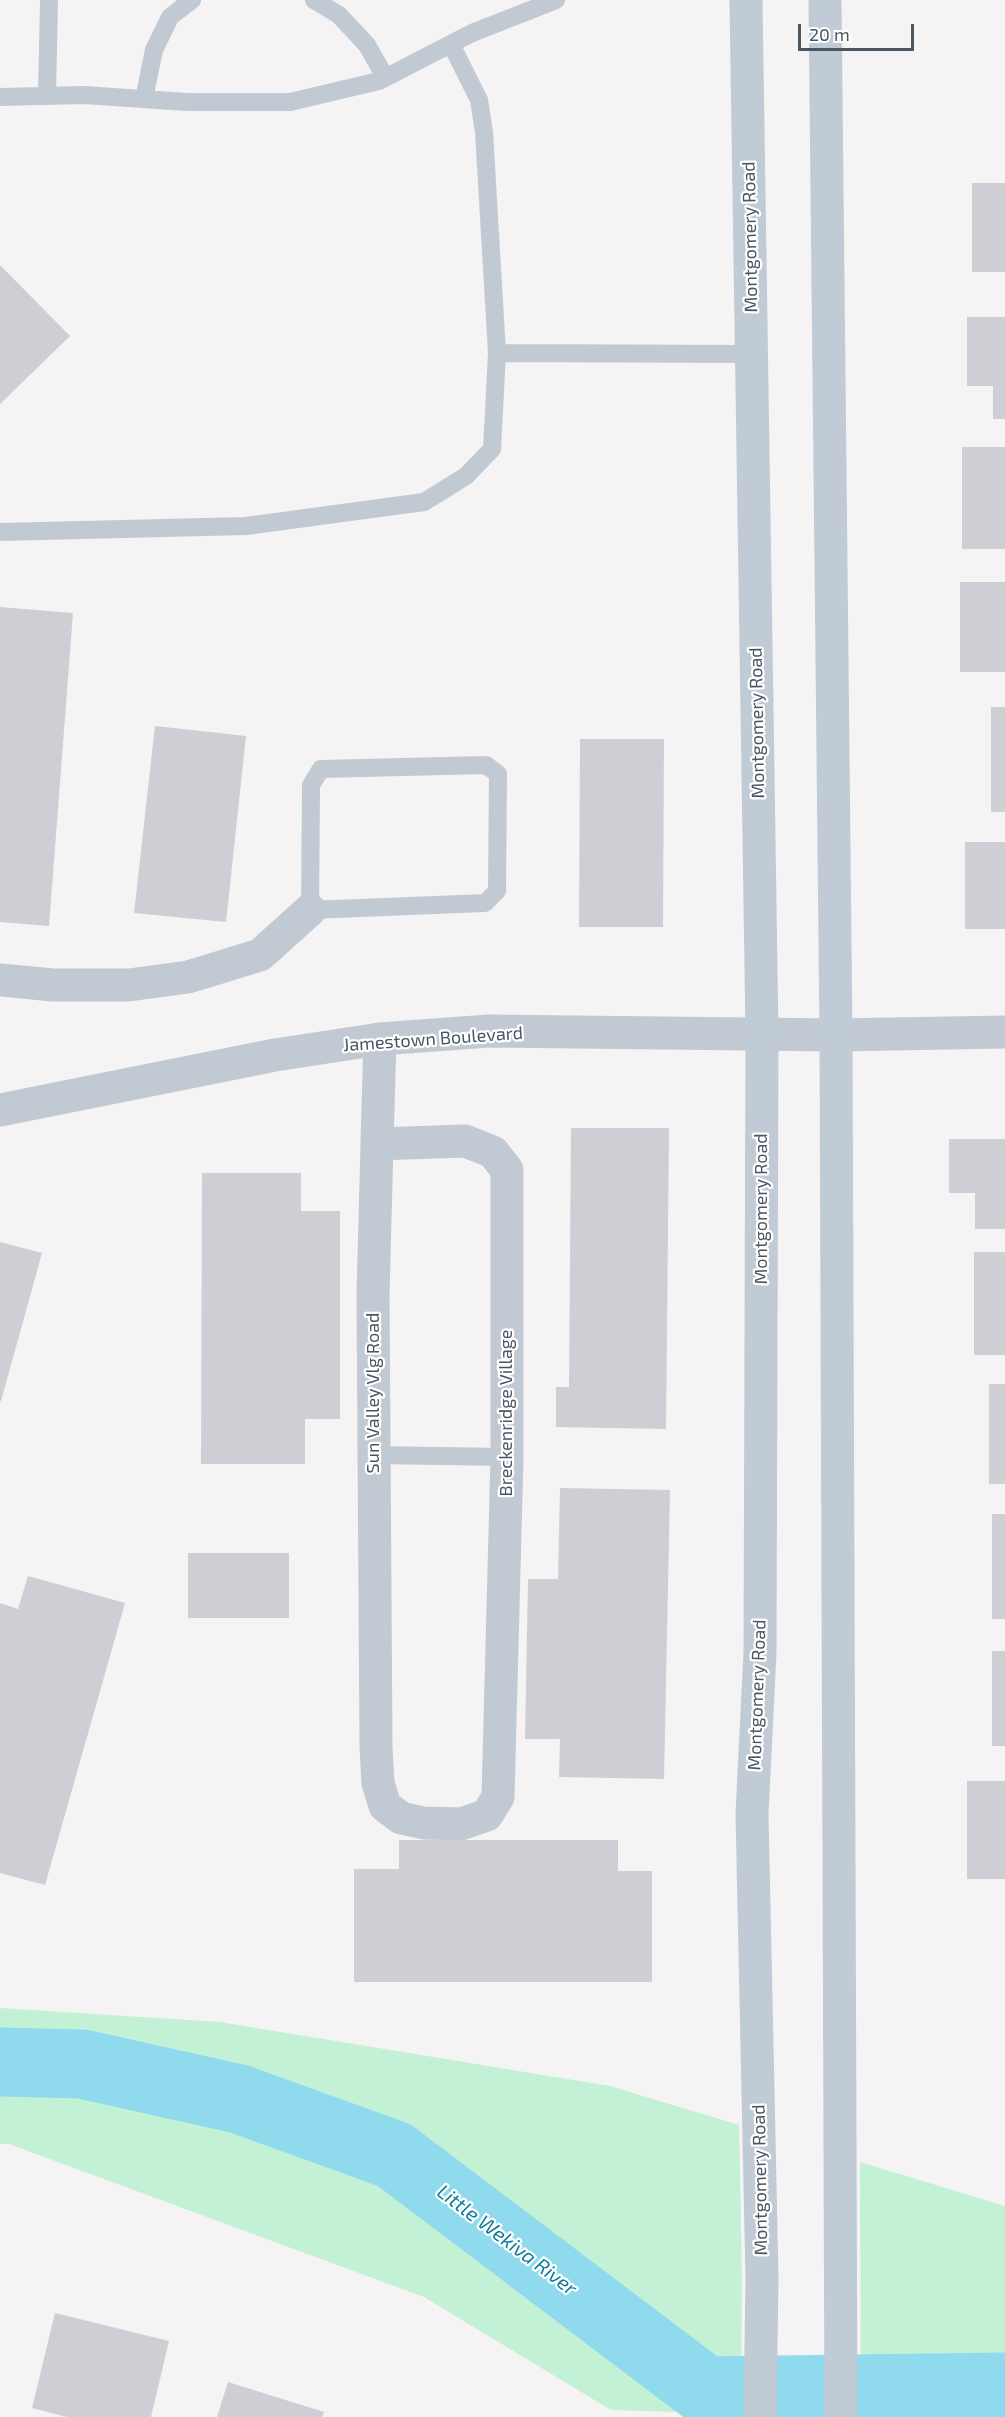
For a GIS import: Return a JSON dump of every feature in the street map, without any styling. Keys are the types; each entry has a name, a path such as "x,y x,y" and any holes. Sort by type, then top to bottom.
{"main road":[{"name":"Montgomery Road","path":"746,0 762,1033 760,1653 752,1813 762,2278 760,2417"},
{"path":"825,0 836,1035 841,2417"}],"street":[{"path":"0,980 53,985 129,985 188,977 260,955 310,910"},
{"name":"Jamestown Boulevard","path":"0,1110 275,1055 380,1039 489,1031 836,1035 1005,1032"},
{"name":"Sun Valley Vlg Road","path":"380,1039 373,1295 378,1783 385,1806 401,1818 424,1823 461,1824 487,1815 498,1797"},
{"name":"Breckenridge Village","path":"377,1144 465,1141 493,1152 507,1170 507,1457 498,1797"}],"lane":[{"path":"47,96 49,0"},
{"path":"144,99 154,50 170,17 192,0"},
{"path":"314,0 339,15 367,45 385,77"},
{"path":"0,97 84,95 187,102 290,102 379,81 472,33 556,0"},
{"path":"0,532 246,526 424,502 466,476 492,449 497,353 484,132 479,100 451,44"},
{"path":"497,353 752,354"},
{"path":"486,765 498,774 497,891 485,903 310,910 311,784 321,769 486,765"},
{"path":"374,1455 507,1457"}],"green space":[{"path":"0,2008 220,2022 610,2086 739,2125 742,2279 741,2414 611,2410 424,2297 9,2144 0,2144"},
{"path":"860,2162 1005,2206 1005,2417 861,2417"}],"building":[{"path":"972,183 1005,183 1005,272 972,272"},
{"path":"0,265 70,336 0,404"},
{"path":"967,317 1005,317 1005,419 993,419 993,386 967,386"},
{"path":"962,447 1005,447 1005,549 962,549"},
{"path":"960,582 1005,582 1005,672 960,672"},
{"path":"0,607 73,613 49,926 0,922"},
{"path":"991,707 1005,707 1005,812 991,812"},
{"path":"155,726 246,736 226,922 134,913"},
{"path":"580,739 664,739 663,927 579,927"},
{"path":"965,842 1005,842 1005,929 965,929"},
{"path":"571,1128 669,1128 666,1429 556,1427 556,1387 569,1387"},
{"path":"949,1139 1005,1139 1005,1229 975,1229 975,1193 949,1193"},
{"path":"202,1173 301,1173 301,1211 340,1211 340,1419 305,1419 305,1464 201,1464"},
{"path":"0,1242 42,1253 1,1401 0,1401"},
{"path":"974,1252 1005,1252 1005,1355 974,1355"},
{"path":"989,1384 1005,1384 1005,1484 989,1484"},
{"path":"560,1488 670,1490 664,1779 559,1777 560,1739 525,1739 528,1579 558,1579"},
{"path":"992,1514 1005,1514 1005,1619 992,1619"},
{"path":"188,1553 289,1553 289,1618 188,1618"},
{"path":"28,1576 125,1603 45,1885 0,1873 0,1603 18,1609"},
{"path":"992,1651 1005,1651 1005,1746 992,1746"},
{"path":"967,1781 1005,1781 1005,1879 967,1879"},
{"path":"399,1840 618,1840 618,1871 652,1871 652,1982 354,1982 354,1869 399,1869"},
{"path":"55,2313 169,2341 151,2417 67,2417 32,2408"},
{"path":"228,2382 324,2412 322,2417 217,2417"}],"waterway":[{"name":"Little Wekiva River","path":"0,2062 82,2064 239,2099 394,2155 706,2391 1005,2387"}]}
